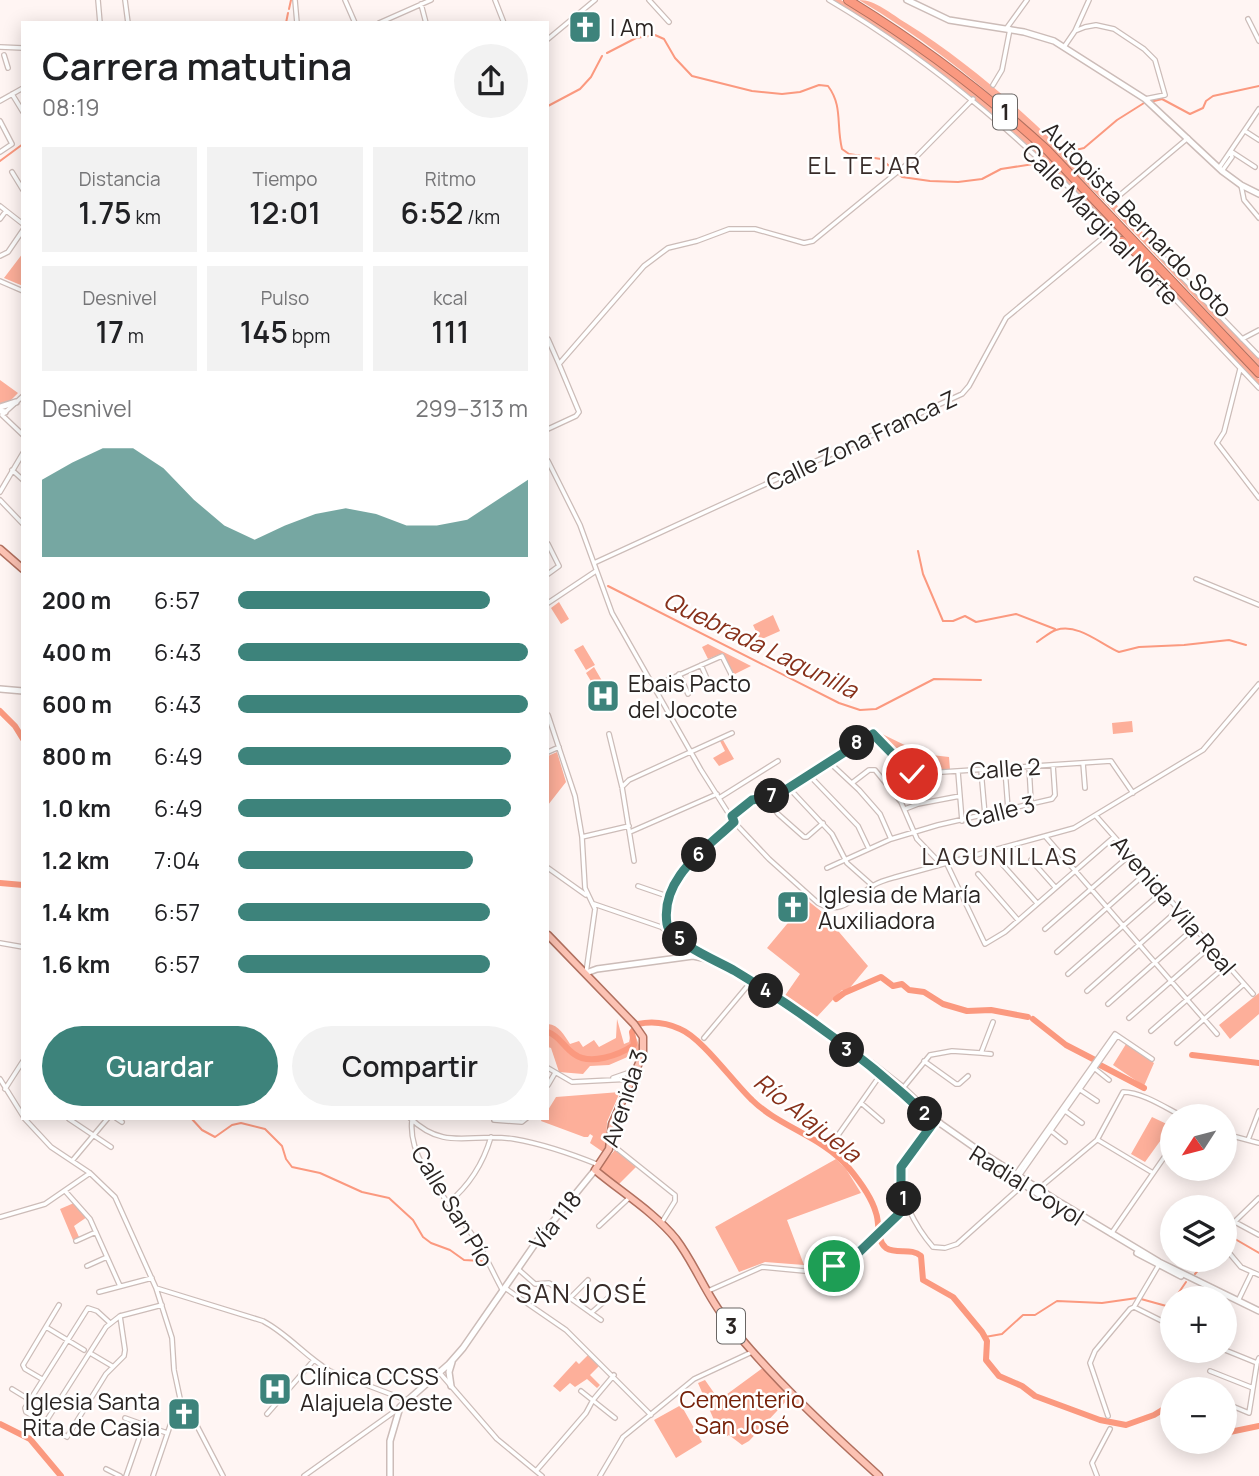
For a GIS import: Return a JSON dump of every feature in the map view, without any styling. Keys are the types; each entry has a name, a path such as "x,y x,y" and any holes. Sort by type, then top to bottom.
{"highway":[{"name":"Autopista Bernardo Soto","path":"848,0 932,54 1011,117 1047,150 1259,373"},
{"path":"1122,242 1177,286"}],"main road":[{"path":"0,548 21,567"},
{"name":"Avenida 3","path":"549,936 636,1026 643,1037 644,1049 637,1070 612,1124 610,1143 597,1167"},
{"name":"3","path":"597,1167 661,1224 685,1253 706,1292 726,1320 807,1409 879,1476"}],"street":[{"path":"98,0 100,21"},
{"path":"125,0 128,21"},
{"path":"295,0 297,21"},
{"path":"345,0 354,21"},
{"path":"383,21 431,0"},
{"path":"495,0 503,21"},
{"path":"549,37 594,0"},
{"path":"649,0 668,22"},
{"name":"Calle Marginal Norte","path":"829,0 878,30 973,99 1031,149 1112,230 1259,388"},
{"path":"907,0 949,20 1037,35 1064,47 1146,100 1221,169 1241,185 1259,194"},
{"path":"993,85 1002,70 1007,29 1027,0"},
{"path":"1064,47 1089,0"},
{"path":"421,4 425,21"},
{"path":"1248,19 1259,41"},
{"path":"1074,31 1096,25 1114,29 1153,56 1165,95 1146,100"},
{"path":"8,68 2,48 21,48"},
{"path":"0,59 4,55"},
{"path":"0,101 21,89"},
{"path":"12,94 21,109"},
{"path":"559,365 644,266 668,248 729,229 755,229 804,243 813,242 917,156 973,99"},
{"path":"1221,169 1259,109"},
{"path":"0,121 12,144 0,152"},
{"path":"1245,131 1259,140"},
{"path":"1114,200 1188,138"},
{"path":"1231,153 1255,167"},
{"path":"12,172 21,187"},
{"path":"1241,185 1244,200 1259,218"},
{"path":"0,206 21,222"},
{"path":"0,219 6,211"},
{"name":"Calle Zona Franca Z","path":"594,563 962,394 1006,318 1112,230"},
{"path":"0,256 8,252 21,233"},
{"path":"1152,246 1259,356"},
{"path":"0,281 21,290"},
{"path":"1242,339 1259,330"},
{"path":"549,341 579,412 549,429"},
{"path":"1240,369 1224,432 1217,443 1259,498"},
{"path":"21,398 1,413 21,433"},
{"path":"0,492 21,456"},
{"path":"549,463 580,525 617,622 734,822 769,859 822,906 843,906 873,886 944,863 1074,828 1203,750 1259,684"},
{"path":"12,470 21,478"},
{"path":"0,500 21,522"},
{"path":"549,546 558,563 558,568 549,573"},
{"path":"549,602 596,571"},
{"path":"1196,579 1259,605"},
{"path":"654,686 722,656 731,674"},
{"path":"701,665 708,681"},
{"path":"679,674 688,694"},
{"path":"0,689 21,691"},
{"path":"549,721 575,796 582,837 585,891 596,912 586,973"},
{"path":"622,788 629,780 732,733"},
{"path":"609,734 622,788 634,861"},
{"name":"Calle 2","path":"829,762 873,734 915,775 1111,761 1133,793"},
{"path":"549,752 559,747"},
{"path":"630,832 718,796 778,761"},
{"path":"732,816 752,800 776,796 829,762 880,814 891,839"},
{"path":"1083,763 1085,788"},
{"name":"Calle 3","path":"827,868 868,847 891,839 1054,798 1053,765"},
{"path":"1029,766 1031,803"},
{"path":"1005,768 1008,809"},
{"path":"852,783 872,769 905,809 918,839 944,863 983,943 999,936 1114,836"},
{"path":"981,770 985,815"},
{"path":"958,772 962,821"},
{"path":"809,775 858,826 868,847"},
{"path":"788,787 823,823 836,839 846,859 873,886"},
{"path":"905,809 960,796"},
{"path":"766,798 778,814 804,837 823,823"},
{"name":"Avenida Vila Real","path":"1096,816 1253,994"},
{"path":"669,931 667,919 670,897 681,871 734,822"},
{"path":"582,837 629,826"},
{"path":"1045,836 1217,1034"},
{"path":"1045,929 1130,855"},
{"path":"1031,860 1055,887"},
{"path":"1003,865 1037,903"},
{"path":"549,869 589,897"},
{"path":"1057,952 1146,873"},
{"path":"978,874 1018,920"},
{"path":"575,886 580,886 584,881"},
{"path":"638,886 670,897"},
{"path":"1068,974 1162,892"},
{"path":"594,904 669,931 709,958"},
{"path":"1087,991 1178,910"},
{"path":"1108,1004 1194,928"},
{"path":"680,939 687,957"},
{"path":"0,943 21,947"},
{"path":"1129,1018 1211,947"},
{"name":"Radial Coyol","path":"586,973 597,969 687,957 709,958 739,974 882,1072 934,1122 1036,1190 1128,1247 1201,1286"},
{"path":"1151,1031 1227,965"},
{"path":"704,1038 751,982"},
{"path":"1177,1043 1244,984"},
{"path":"981,1053 993,1022"},
{"path":"1001,1169 1017,1175 1120,1028"},
{"path":"1116,1035 1152,1059"},
{"path":"903,1091 930,1055 990,1054"},
{"path":"924,1060 956,1084 968,1076"},
{"path":"5,1089 21,1064"},
{"path":"1093,1068 1110,1080"},
{"path":"549,1069 572,1082 632,1079"},
{"path":"608,1080 637,1070"},
{"path":"836,1138 882,1072"},
{"path":"549,1083 555,1073"},
{"path":"0,1079 21,1113"},
{"path":"1079,1089 1097,1101"},
{"path":"1036,1190 1097,1140 1125,1091 1160,1106"},
{"path":"861,1103 882,1121"},
{"name":"Radial Coyol","path":"919,1106 1024,1184 1159,1264 1259,1313"},
{"path":"1064,1110 1082,1124"},
{"path":"1248,1140 1259,1111"},
{"path":"27,1120 51,1147 90,1173 110,1191 119,1204 156,1288 172,1338 174,1370 181,1403 196,1424 223,1476"},
{"path":"70,1120 111,1147"},
{"path":"72,1161 106,1120"},
{"name":"Calle San Pío","path":"411,1120 414,1148 448,1203 477,1241 504,1290"},
{"path":"412,1120 424,1130 443,1139 492,1137 519,1140 597,1167"},
{"path":"946,1128 934,1122 901,1167 901,1192 933,1247 944,1248 965,1237 993,1208 1024,1184"},
{"path":"1049,1130 1065,1142"},
{"path":"448,1203 468,1185 492,1137"},
{"path":"1237,1137 1259,1143"},
{"path":"1097,1140 1153,1173"},
{"path":"610,1143 675,1197 661,1224"},
{"path":"1111,1234 1160,1163"},
{"name":"Vía 118","path":"390,1476 390,1441 398,1409 453,1360 552,1221 597,1167"},
{"path":"0,1217 38,1207 66,1192 90,1173"},
{"path":"66,1192 87,1214 120,1286"},
{"path":"599,1226 629,1198"},
{"path":"1237,1220 1259,1198"},
{"path":"902,1211 904,1199"},
{"path":"706,1292 762,1267 821,1271 854,1257 902,1211 907,1209 911,1213"},
{"path":"1237,1223 1258,1233"},
{"path":"1093,1226 1111,1234 1128,1247"},
{"path":"76,1241 96,1232"},
{"path":"87,1266 107,1257"},
{"path":"1237,1262 1241,1267 1259,1275"},
{"path":"1108,1416 1090,1363 1091,1359 1134,1307 1159,1264"},
{"path":"518,1269 535,1284 549,1283 601,1320"},
{"path":"1238,1301 1252,1272"},
{"path":"99,1292 152,1278"},
{"path":"571,1297 588,1280"},
{"path":"156,1288 263,1321 278,1329 330,1371 406,1400"},
{"path":"504,1290 566,1330 652,1415"},
{"path":"592,1313 614,1293"},
{"name":"Radial Coyol","path":"1237,1303 1259,1313"},
{"path":"42,1379 23,1367 59,1305"},
{"path":"120,1316 125,1350 122,1360 111,1366 67,1437 46,1423 109,1322 120,1316 162,1306"},
{"path":"1134,1307 1160,1320"},
{"path":"38,1419 26,1410 30,1400 88,1308 109,1322"},
{"path":"46,1327 84,1350"},
{"path":"600,1476 623,1437 694,1380 753,1351"},
{"path":"90,1353 111,1366"},
{"path":"1237,1355 1256,1363"},
{"path":"1237,1408 1250,1413 1256,1363 1259,1358"},
{"path":"267,1414 314,1360"},
{"path":"451,1386 449,1372 453,1360"},
{"path":"1210,1371 1253,1388"},
{"path":"439,1372 497,1439 542,1476"},
{"path":"535,1472 586,1413 614,1375"},
{"path":"12,1389 30,1400"},
{"path":"581,1391 615,1418"},
{"path":"153,1476 167,1433 181,1403"},
{"path":"304,1476 398,1409"},
{"path":"125,1418 167,1433"},
{"path":"126,1476 142,1430 147,1424"},
{"path":"1097,1476 1091,1462 1110,1429"},
{"path":"106,1469 120,1476"}],"green space":[{"path":"834,0 841,0 907,42 991,106 1079,188 1144,257 1115,232 1031,148 984,107 911,51"},
{"path":"859,0 883,8 940,46 974,71 1036,125 1153,243 1150,245 1259,358 1259,366 1119,217 1022,122 971,78 916,37"},
{"path":"21,256 21,285 4,278"},
{"path":"1140,259 1162,276 1259,379 1259,385"},
{"path":"0,380 18,393 7,404 0,405"},
{"path":"559,602 569,619 561,624 551,608"},
{"path":"773,615 780,631 760,640 753,625"},
{"path":"708,644 751,666 733,675 723,653 708,659 702,647"},
{"path":"583,645 595,665 586,670 574,650"},
{"path":"594,667 605,686 597,691 586,673"},
{"path":"1132,721 1133,732 1113,734 1112,723"},
{"path":"878,732 923,754 949,757 950,770 911,770"},
{"path":"723,740 734,759 719,766 713,758 725,751 720,741"},
{"path":"557,752 566,782 549,804 549,756"},
{"path":"807,900 822,912 868,966 848,990 842,990 815,1019 784,997 800,974 767,948"},
{"path":"1259,993 1259,1014 1230,1039 1219,1025"},
{"path":"617,1019 624,1044 629,1042 632,1027 639,1052 609,1065 590,1066 583,1074 559,1072 549,1047 549,1024 558,1028 570,1044 579,1041 583,1047 594,1040 599,1047 616,1038"},
{"path":"1126,1044 1154,1063 1144,1086 1113,1065"},
{"path":"620,1092 607,1122 603,1152 590,1143 593,1136 590,1134 584,1137 541,1121 549,1120 549,1108 556,1097"},
{"path":"1152,1117 1160,1121 1160,1141 1145,1162 1131,1154"},
{"path":"615,1150 636,1167 618,1185 598,1169"},
{"path":"836,1159 846,1169 861,1193 787,1220 804,1265 765,1262 739,1272 715,1227"},
{"path":"74,1203 87,1217 74,1226 79,1237 73,1240 60,1209"},
{"path":"588,1355 599,1366 590,1375 600,1385 597,1388 587,1379 575,1387 570,1383 560,1392 553,1386 576,1361 579,1364"},
{"name":"Cementerio San José","path":"764,1367 791,1396 749,1441 742,1445 727,1436 722,1426 717,1427 698,1383 705,1380 719,1400"},
{"path":"681,1405 702,1442 676,1458 654,1420"}],"waterway":[{"path":"289,9 291,0"},
{"path":"286,21 288,13"},
{"path":"607,53 636,38 655,35 664,39 675,58 692,76 752,91 782,94 800,92 819,85 828,86 836,101 842,149 849,154 881,159 902,177 958,182 982,179 1001,169 1040,163"},
{"path":"549,105 580,89 591,77 602,56"},
{"path":"1150,102 1162,99 1190,114 1203,108 1206,101 1213,96 1259,86"},
{"path":"1063,153 1084,148 1117,120 1144,103"},
{"path":"0,161 21,145"},
{"path":"918,551 923,574 943,621 953,621 965,616 976,622 1016,614 1055,629"},
{"name":"Quebrada Lagunilla","path":"608,586 839,703 860,710 876,709 934,679 981,680"},
{"name":"Quebrada Lagunilla","path":"1037,642 1054,631 1073,629 1119,652 1139,647 1229,640 1246,645"},
{"name":"Río Alajuela","path":"0,711 21,736"},
{"path":"0,883 21,885"},
{"path":"836,999 881,977 893,986 902,984 909,990 924,992 943,1004 967,1011 991,1010 1028,1017"},
{"path":"1033,1019 1066,1045 1095,1060"},
{"name":"Río Alajuela","path":"549,1033 574,1054 588,1059 613,1055 634,1045 632,1032 638,1024 665,1024 689,1034 752,1100 774,1117 826,1148 848,1167 874,1207 883,1245 890,1250 913,1252 921,1256 923,1280 953,1297 982,1332 987,1341 986,1360 999,1376 1022,1386 1035,1396 1100,1420 1126,1425 1160,1411"},
{"path":"1192,1055 1259,1063"},
{"path":"1100,1065 1144,1088"},
{"path":"193,1120 202,1130 215,1137 232,1125 241,1123 265,1129 282,1146 292,1167 320,1173 362,1192 389,1198 413,1220 423,1237 431,1243 450,1250 464,1260 482,1261"},
{"path":"1237,1240 1259,1253"},
{"path":"1183,1286 1186,1282"},
{"path":"985,1337 1002,1334 1023,1315 1035,1315 1057,1301 1102,1303 1137,1298"},
{"path":"1141,1299 1160,1304"},
{"path":"0,1424 30,1439 61,1476"},
{"name":"Río Alajuela","path":"1237,1431 1259,1426"}],"place":[{"name":"I Am","path":"585,27"},
{"name":"Ebais Pacto del Jocote","path":"603,696"},
{"name":"Iglesia de María Auxiliadora","path":"793,907"},
{"name":"Clínica CCSS Alajuela Oeste","path":"275,1389"},
{"name":"Iglesia Santa Rita de Casia","path":"184,1414"}],"district":[{"name":"EL TEJAR","path":"865,164"},
{"name":"LAGUNILLAS","path":"1000,855"},
{"name":"SAN JOSÉ","path":"582,1293"}],"route":[{"path":"834,1266 854,1257 902,1211 904,1199 901,1192 901,1167 934,1122 892,1083 815,1025 669,931 668,906 679,874 734,822 732,816 752,800 776,796 792,783 873,734 912,774"}]}
